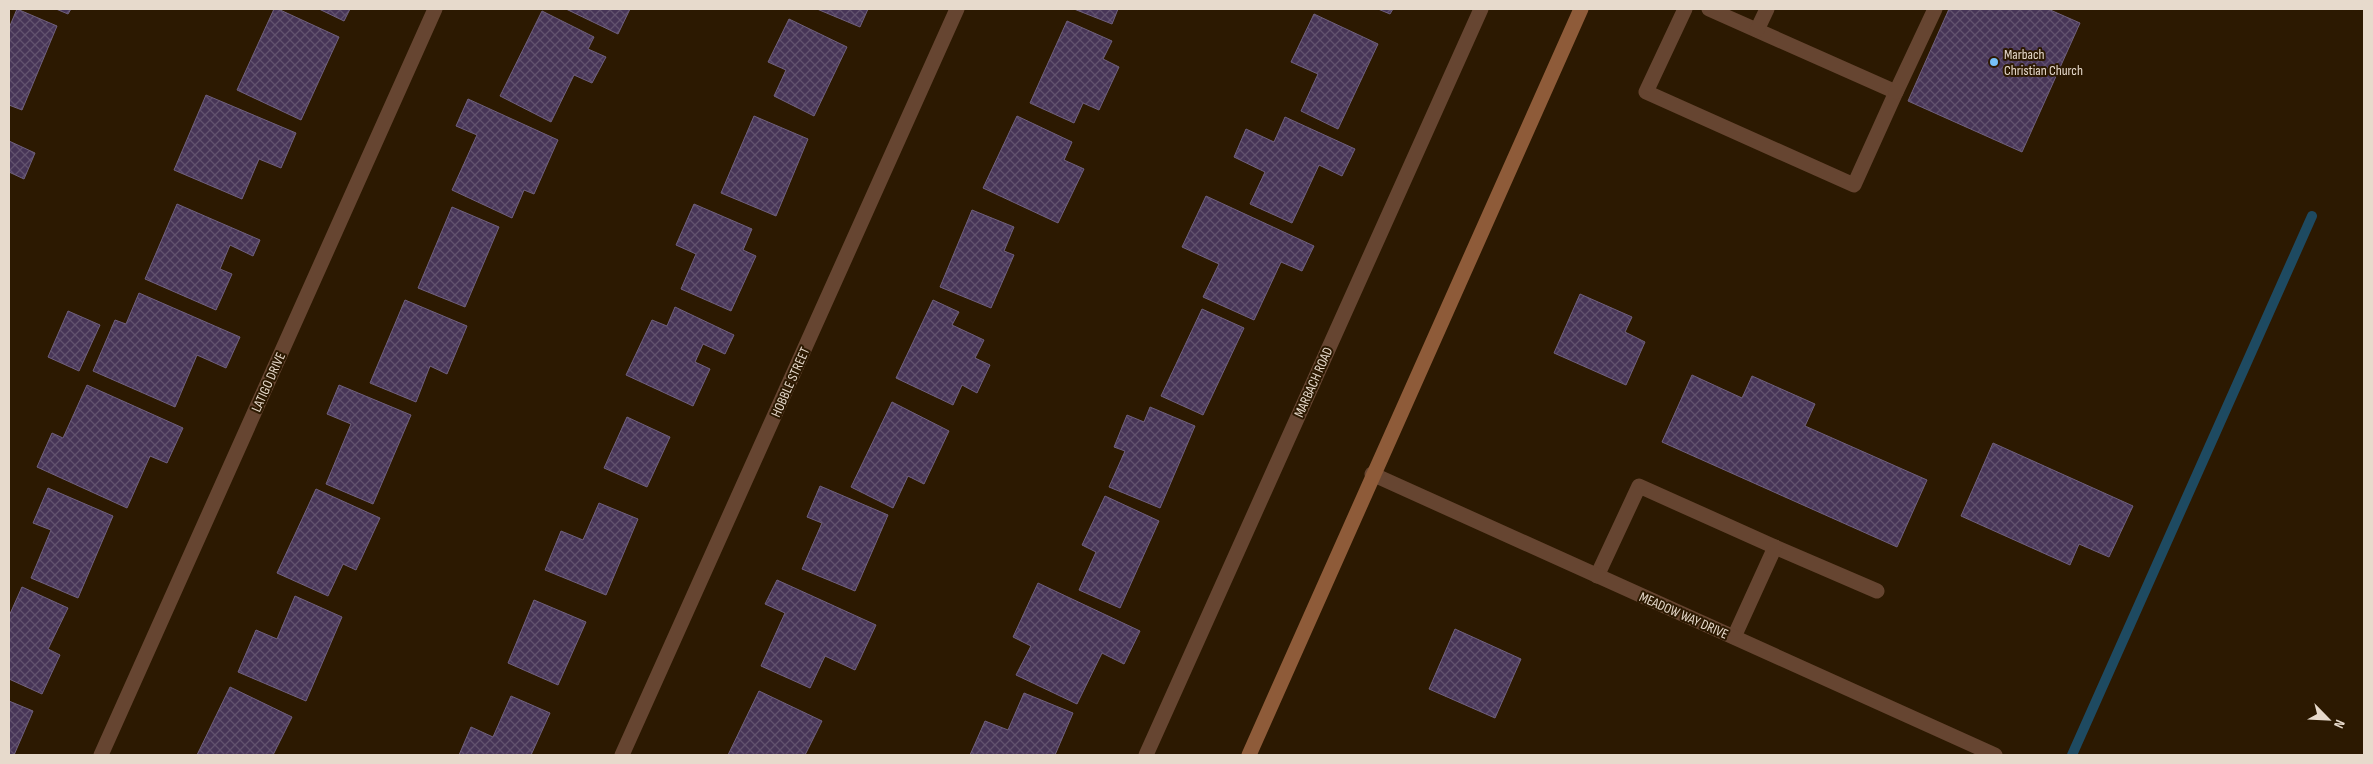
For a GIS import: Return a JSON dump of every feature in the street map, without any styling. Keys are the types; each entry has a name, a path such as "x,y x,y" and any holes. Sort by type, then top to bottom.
{"main road":[{"path":"1249,755 1372,474 1581,9"}],"street":[{"name":"LATIGO DRIVE","path":"100,755 436,9"},
{"name":"HOBBLE STREET","path":"622,755 957,9"},
{"name":"MARBACH ROAD","path":"1146,755 1481,9"},
{"path":"1685,9 1646,92 1854,185 1935,9"},
{"path":"1709,9 1896,92"},
{"path":"1757,30 1767,9"},
{"name":"MEADOW WAY DRIVE","path":"1372,474 1995,755"},
{"path":"1597,576 1639,486 1877,591"},
{"path":"1734,637 1775,547"}],"building":[{"path":"17,9 57,26 22,110 9,105 9,28"},
{"path":"56,9 71,9 68,14"},
{"path":"274,9 278,9 339,37 301,120 237,90"},
{"path":"319,9 350,9 344,21"},
{"path":"566,9 630,9 618,34"},
{"path":"817,9 868,9 860,27"},
{"path":"1074,9 1118,9 1112,24"},
{"path":"1378,9 1393,9 1390,14"},
{"name":"Marbach Christian Church","path":"1949,9 2048,9 2080,23 2022,152 1908,101"},
{"path":"542,11 594,37 588,49 606,57 592,83 574,75 551,122 500,96"},
{"path":"1314,14 1378,44 1338,129 1301,111 1318,74 1291,62"},
{"path":"789,19 847,47 814,116 774,96 786,70 768,62"},
{"path":"1067,21 1112,41 1103,59 1119,67 1099,110 1083,103 1074,123 1030,103"},
{"path":"206,95 296,133 281,168 259,159 242,199 174,170"},
{"path":"468,99 558,140 534,194 524,190 512,218 452,190 477,135 456,126"},
{"path":"754,116 808,139 776,216 721,193"},
{"path":"1017,116 1072,142 1064,160 1084,169 1058,223 983,188"},
{"path":"1285,117 1355,149 1342,176 1319,165 1292,223 1250,204 1265,172 1234,157 1246,129 1274,142"},
{"path":"9,141 35,153 24,179 9,172"},
{"path":"1206,196 1314,246 1302,271 1281,262 1254,320 1203,297 1219,264 1182,247"},
{"path":"177,204 260,240 253,256 230,245 220,269 232,274 216,310 145,279"},
{"path":"694,204 752,229 743,250 756,256 731,311 681,289 696,254 676,245"},
{"path":"452,207 499,227 465,307 418,288"},
{"path":"972,210 1014,227 1004,251 1014,255 991,308 940,287"},
{"path":"139,293 240,337 226,368 197,355 175,407 93,371 115,320 126,324"},
{"path":"1580,294 1632,317 1625,332 1645,342 1626,385 1554,353"},
{"path":"405,300 467,326 447,374 430,366 416,402 370,383"},
{"path":"933,300 959,312 952,325 984,340 975,358 990,365 977,393 962,385 953,405 896,378"},
{"path":"675,307 734,335 725,354 703,344 695,362 710,369 693,406 626,375 652,320 667,326"},
{"path":"1202,309 1244,328 1203,415 1161,396"},
{"path":"68,311 100,325 79,371 48,357"},
{"path":"1692,375 1742,398 1752,376 1815,404 1805,426 1927,480 1897,547 1662,442"},
{"path":"87,385 183,428 167,463 150,456 127,508 37,467 52,433 63,438"},
{"path":"339,385 411,415 373,504 326,484 351,424 327,414"},
{"path":"892,402 949,431 924,484 908,476 893,508 851,487"},
{"path":"1150,407 1195,426 1160,508 1109,487 1125,451 1114,447 1127,415 1144,422"},
{"path":"627,417 670,437 647,487 604,468"},
{"path":"1993,443 2133,506 2109,557 2079,544 2070,565 1961,516"},
{"path":"820,486 888,515 855,591 802,569 822,523 807,517"},
{"path":"48,488 113,516 78,598 31,578 51,530 33,523"},
{"path":"316,489 380,518 356,570 343,564 328,596 277,573"},
{"path":"1105,496 1159,521 1120,608 1079,590 1096,552 1082,545"},
{"path":"599,503 638,519 606,595 545,570 561,531 583,540"},
{"path":"777,580 876,625 855,670 825,656 810,688 761,666 785,613 765,604"},
{"path":"1038,583 1140,631 1124,664 1102,653 1077,704 1016,675 1031,646 1013,637"},
{"path":"22,587 68,608 48,649 60,655 42,694 9,679 9,616"},
{"path":"295,596 342,617 306,701 238,672 256,630 277,639"},
{"path":"534,600 586,622 558,685 508,663"},
{"path":"1455,629 1521,659 1495,718 1429,689"},
{"path":"230,687 292,717 273,755 197,755"},
{"path":"759,691 822,721 805,755 728,755"},
{"path":"1024,693 1073,713 1055,755 970,755 985,721 1008,730"},
{"path":"511,696 550,713 531,755 459,755 471,727 493,737"},
{"path":"9,701 33,711 14,755 9,755"}],"waterway":[{"path":"2072,755 2312,216"}],"place":[{"name":"Marbach Christian Church","path":"1994,62"}]}
